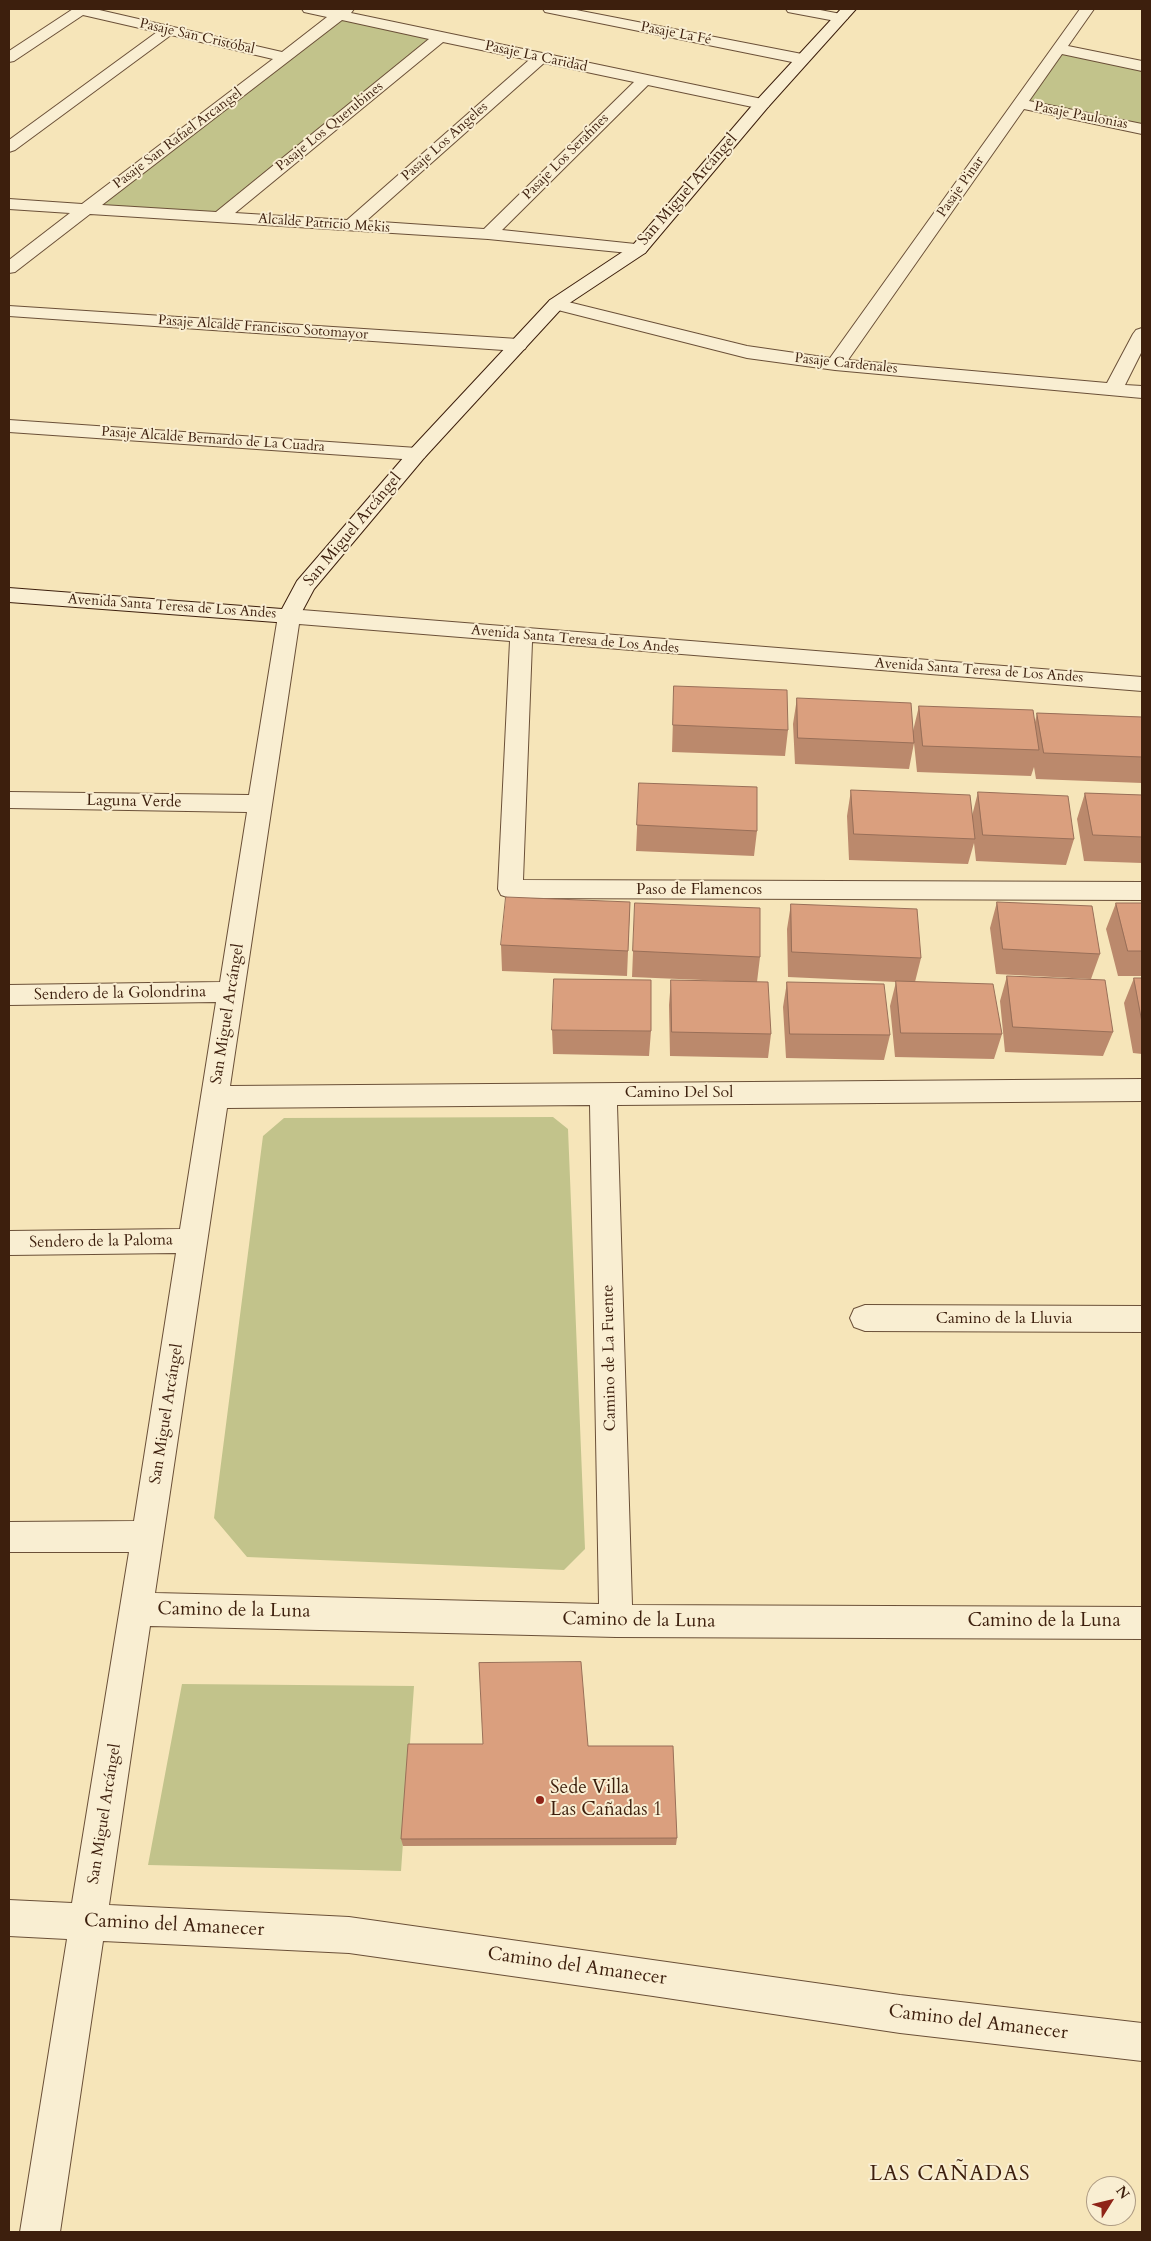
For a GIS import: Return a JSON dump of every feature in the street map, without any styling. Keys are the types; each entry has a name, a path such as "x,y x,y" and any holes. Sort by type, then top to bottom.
{"street":[{"path":"11,54 81,9"},
{"name":"Pasaje San Cristóbal","path":"81,9 284,57"},
{"name":"Pasaje La Caridad","path":"309,9 343,12 540,58 762,104"},
{"name":"Pasaje La Fé","path":"550,9 802,59"},
{"path":"793,9 845,13"},
{"name":"Pasaje Pinar","path":"835,364 1087,9"},
{"name":"Pasaje San Rafael Arcangel","path":"9,268 343,12"},
{"name":"San Miguel Arcángel","path":"40,2232 289,616 305,586 417,454 556,304 639,249 762,104 845,13"},
{"path":"9,147 169,30"},
{"name":"Pasaje Los Querubines","path":"220,217 440,36"},
{"path":"1059,49 1142,66"},
{"name":"Pasaje Los Angeles","path":"350,226 540,58"},
{"name":"Pasaje Los Serafines","path":"488,234 644,80"},
{"name":"Pasaje Paulonias","path":"1020,104 1142,128"},
{"name":"Alcalde Patricio Mekis","path":"9,204 488,234 639,249"},
{"name":"Pasaje Cardenales","path":"556,304 747,352 835,364 1142,392"},
{"name":"Pasaje Alcalde Francisco Sotomayor","path":"9,311 518,345"},
{"path":"1113,389 1142,334"},
{"name":"Pasaje Alcalde Bernardo de La Cuadra","path":"9,426 417,454"},
{"name":"Avenida Santa Teresa de Los Andes","path":"9,595 1142,684"},
{"name":"Paso de Flamencos","path":"521,636 510,889 1142,891"},
{"name":"Laguna Verde","path":"9,800 260,804"},
{"name":"Sendero de la Golondrina","path":"9,995 231,992"},
{"name":"Camino Del Sol","path":"215,1097 1142,1090"},
{"name":"Camino de La Fuente","path":"603,1094 616,1621"},
{"name":"Sendero de la Paloma","path":"9,1243 193,1241"},
{"name":"Camino de la Lluvia","path":"865,1318 1142,1319"},
{"path":"9,1537 148,1536"},
{"name":"Camino de la Luna","path":"136,1609 616,1621 1142,1623"},
{"name":"Camino del Amanecer","path":"9,1918 348,1935 653,1977 900,2014 1142,2042"}],"green space":[{"path":"339,15 440,37 220,217 85,210"},
{"path":"1059,49 1142,66 1142,129 1020,104"},
{"path":"553,1117 568,1129 585,1549 564,1570 247,1557 214,1518 263,1136 284,1118"},
{"path":"182,1684 414,1686 401,1871 148,1865"}],"building":[{"path":"674,686 787,690 788,730 673,725"},
{"path":"797,698 911,703 914,743 798,738"},
{"path":"919,706 1033,710 1039,750 923,746"},
{"path":"1037,713 1142,717 1142,757 1044,753"},
{"path":"639,783 757,787 757,831 637,825"},
{"path":"851,790 970,795 975,839 854,834"},
{"path":"978,792 1068,796 1074,839 983,835"},
{"path":"1085,793 1142,795 1142,837 1093,835"},
{"path":"506,897 630,902 628,951 501,945"},
{"path":"997,902 1092,906 1100,954 1003,949"},
{"path":"635,903 760,908 760,957 633,951"},
{"path":"1116,903 1142,903 1142,951 1128,951"},
{"path":"791,904 917,909 921,958 792,952"},
{"path":"1007,976 1105,980 1113,1032 1013,1027"},
{"path":"1134,978 1142,978 1142,1022"},
{"path":"554,979 651,980 651,1031 552,1030"},
{"path":"671,980 768,982 771,1034 672,1032"},
{"path":"896,981 993,984 1002,1034 901,1033"},
{"path":"787,982 884,984 890,1035 790,1034"},
{"name":"Sede Villa Las Cañadas 1","path":"581,1662 588,1746 673,1746 677,1838 401,1839 408,1744 483,1744 479,1663"}],"place":[{"name":"Sede Villa Las Cañadas 1","path":"540,1800"}],"district":[{"name":"LAS CAÑADAS","path":"950,2175"}]}
